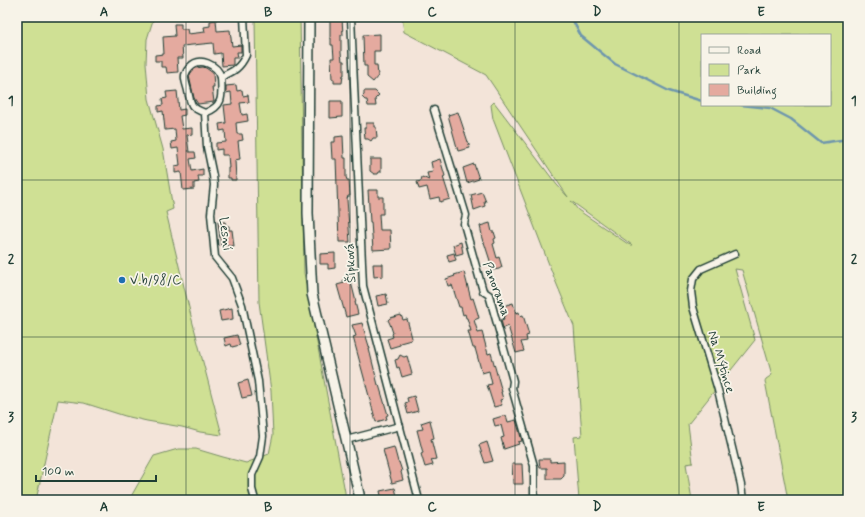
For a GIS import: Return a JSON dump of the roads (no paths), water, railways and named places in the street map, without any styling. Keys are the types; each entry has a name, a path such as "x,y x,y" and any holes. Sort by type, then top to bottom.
{"street":[{"path":"221,77 238,68 246,55 244,17"},
{"path":"309,17 308,213 312,294 360,500"},
{"name":"Šípková","path":"351,17 363,286 419,500"},
{"path":"202,62 216,68 221,77 221,98 213,110 204,113 192,107 185,75 187,71 195,63 202,62"},
{"name":"Panorama","path":"434,110 466,215 464,224 483,291 489,295 513,381 512,388 534,466 534,500"},
{"name":"Lesní","path":"204,113 207,147 214,185 211,214 215,257 232,278 242,305 258,381 263,436 260,457 252,475 252,489 255,500"},
{"name":"Na Mýtince","path":"735,254 701,269 693,279 691,291 693,307 718,390 741,485 742,500"},
{"path":"346,440 400,426"}],"waterway":[{"path":"571,17 581,36 615,64 669,91 701,101"},
{"path":"751,106 770,108 791,119 821,143 848,139"}],"place":[{"name":"V.b/98/C","path":"122,280"}]}
